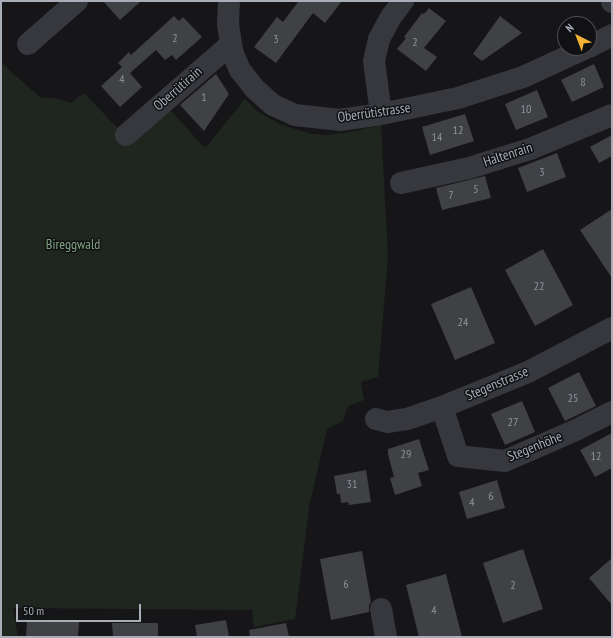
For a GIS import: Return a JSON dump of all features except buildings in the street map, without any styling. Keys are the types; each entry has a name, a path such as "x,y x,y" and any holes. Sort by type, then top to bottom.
{"street":[{"path":"28,44 77,1"},
{"name":"Oberrütistrasse","path":"230,1 228,24 233,54 240,70 255,89 272,105 295,115 340,120 381,114 458,98 523,77 569,56"},
{"path":"381,114 374,61 379,39 390,17 403,1"},
{"path":"597,43 612,35"},
{"name":"Oberrütirain","path":"126,135 231,44"},
{"name":"Haltenrain","path":"401,183 469,168 523,151 612,115"},
{"name":"Stegenstrasse","path":"376,419 387,422 407,419 442,407 528,372 612,328"},
{"name":"Stegenhöhe","path":"442,407 458,456 505,461 576,430 612,412"},
{"path":"381,609 386,637"}],"green space":[{"name":"Bireggwald","path":"1,61 10,71 40,97 60,99 71,103 84,93 129,140 167,106 202,145 206,147 245,99 257,111 282,125 312,134 325,135 345,133 381,125 388,257 378,377 361,382 364,400 350,405 346,411 343,421 327,429 309,507 295,619 254,627 252,610 13,608 18,637 1,637"}]}
